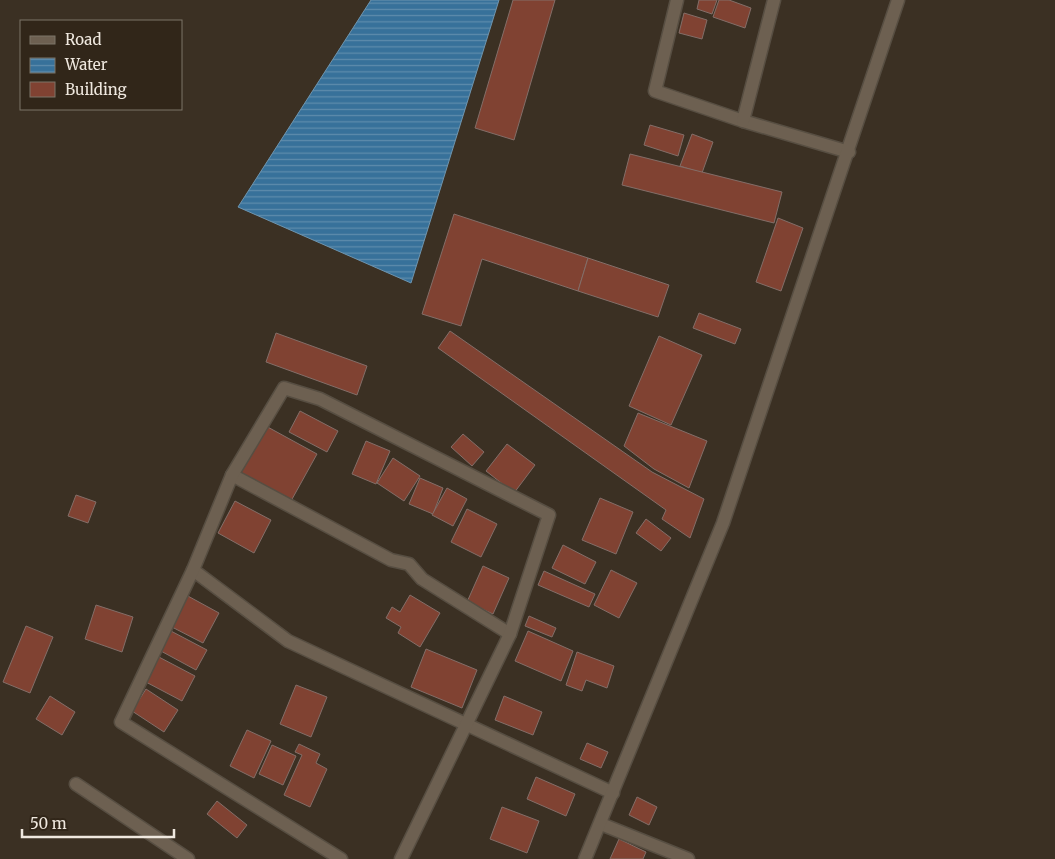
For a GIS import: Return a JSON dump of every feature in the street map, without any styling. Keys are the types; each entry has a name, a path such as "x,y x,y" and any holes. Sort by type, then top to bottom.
{"street":[{"path":"677,0 655,90 743,121 848,152"},
{"path":"743,121 774,0"},
{"path":"585,859 601,824 723,523 898,0"},
{"path":"341,859 121,722 193,570 232,474 284,388 320,399 549,515 510,634 401,859"},
{"path":"232,474 391,560 409,564 422,579 510,634"},
{"path":"193,570 288,641 613,793"},
{"path":"76,784 188,859"},
{"path":"601,824 688,859"}],"water":[{"path":"371,0 499,0 411,283 238,207"}],"building":[{"path":"513,0 555,0 514,140 475,128"},
{"path":"699,0 717,0 712,14 697,9"},
{"path":"719,0 729,0 751,8 745,28 713,17"},
{"path":"684,13 707,20 702,39 679,33"},
{"path":"650,125 684,135 678,156 644,145"},
{"path":"692,134 713,142 702,173 680,166"},
{"path":"630,154 782,192 774,223 622,185"},
{"path":"454,214 588,258 578,291 482,259 461,326 422,314"},
{"path":"778,218 803,228 781,291 756,282"},
{"path":"588,258 669,285 658,317 578,291"},
{"path":"699,313 741,329 735,344 693,328"},
{"path":"450,331 652,472 704,499 690,538 662,519 666,510 438,348"},
{"path":"276,333 367,366 357,395 266,362"},
{"path":"659,336 702,355 671,425 629,406"},
{"path":"300,411 338,431 327,452 289,432"},
{"path":"638,413 707,441 689,488 654,469 624,446"},
{"path":"264,425 317,454 291,501 238,472"},
{"path":"463,434 484,452 472,466 451,447"},
{"path":"366,441 390,451 376,484 352,474"},
{"path":"507,444 535,465 514,493 486,471"},
{"path":"393,458 420,476 404,501 377,483"},
{"path":"420,478 443,488 433,514 409,504"},
{"path":"447,488 467,499 453,526 432,515"},
{"path":"76,495 96,502 88,523 68,516"},
{"path":"600,498 633,512 616,554 582,540"},
{"path":"235,501 271,520 254,553 218,533"},
{"path":"467,509 497,524 481,557 451,542"},
{"path":"646,519 671,538 661,551 636,533"},
{"path":"563,545 596,562 585,584 552,568"},
{"path":"483,566 509,578 493,614 467,602"},
{"path":"611,570 637,583 619,618 594,605"},
{"path":"544,571 595,594 589,607 538,585"},
{"path":"186,595 219,613 203,643 170,626"},
{"path":"410,595 440,613 420,647 398,633 401,627 386,618 392,607 400,612"},
{"path":"96,605 133,617 122,652 85,639"},
{"path":"529,616 556,628 552,637 525,626"},
{"path":"26,626 53,637 30,693 3,682"},
{"path":"169,630 207,650 196,670 159,650"},
{"path":"528,631 573,651 561,681 515,661"},
{"path":"426,649 477,670 462,708 411,687"},
{"path":"577,652 614,666 607,688 586,680 582,691 566,685"},
{"path":"157,656 195,676 182,701 144,681"},
{"path":"296,685 327,697 311,737 280,724"},
{"path":"146,689 178,710 164,732 132,711"},
{"path":"50,696 75,712 62,735 36,719"},
{"path":"504,696 542,712 533,735 495,720"},
{"path":"247,730 271,741 254,778 230,766"},
{"path":"587,743 608,752 601,768 580,759"},
{"path":"299,744 320,754 316,763 327,769 310,807 284,795 302,755 295,752"},
{"path":"272,745 296,756 283,785 259,774"},
{"path":"536,777 575,794 566,816 527,799"},
{"path":"637,797 657,807 649,825 629,815"},
{"path":"217,801 247,825 237,838 207,814"},
{"path":"502,807 539,821 527,853 490,839"},
{"path":"619,839 646,852 643,859 610,859"}]}
